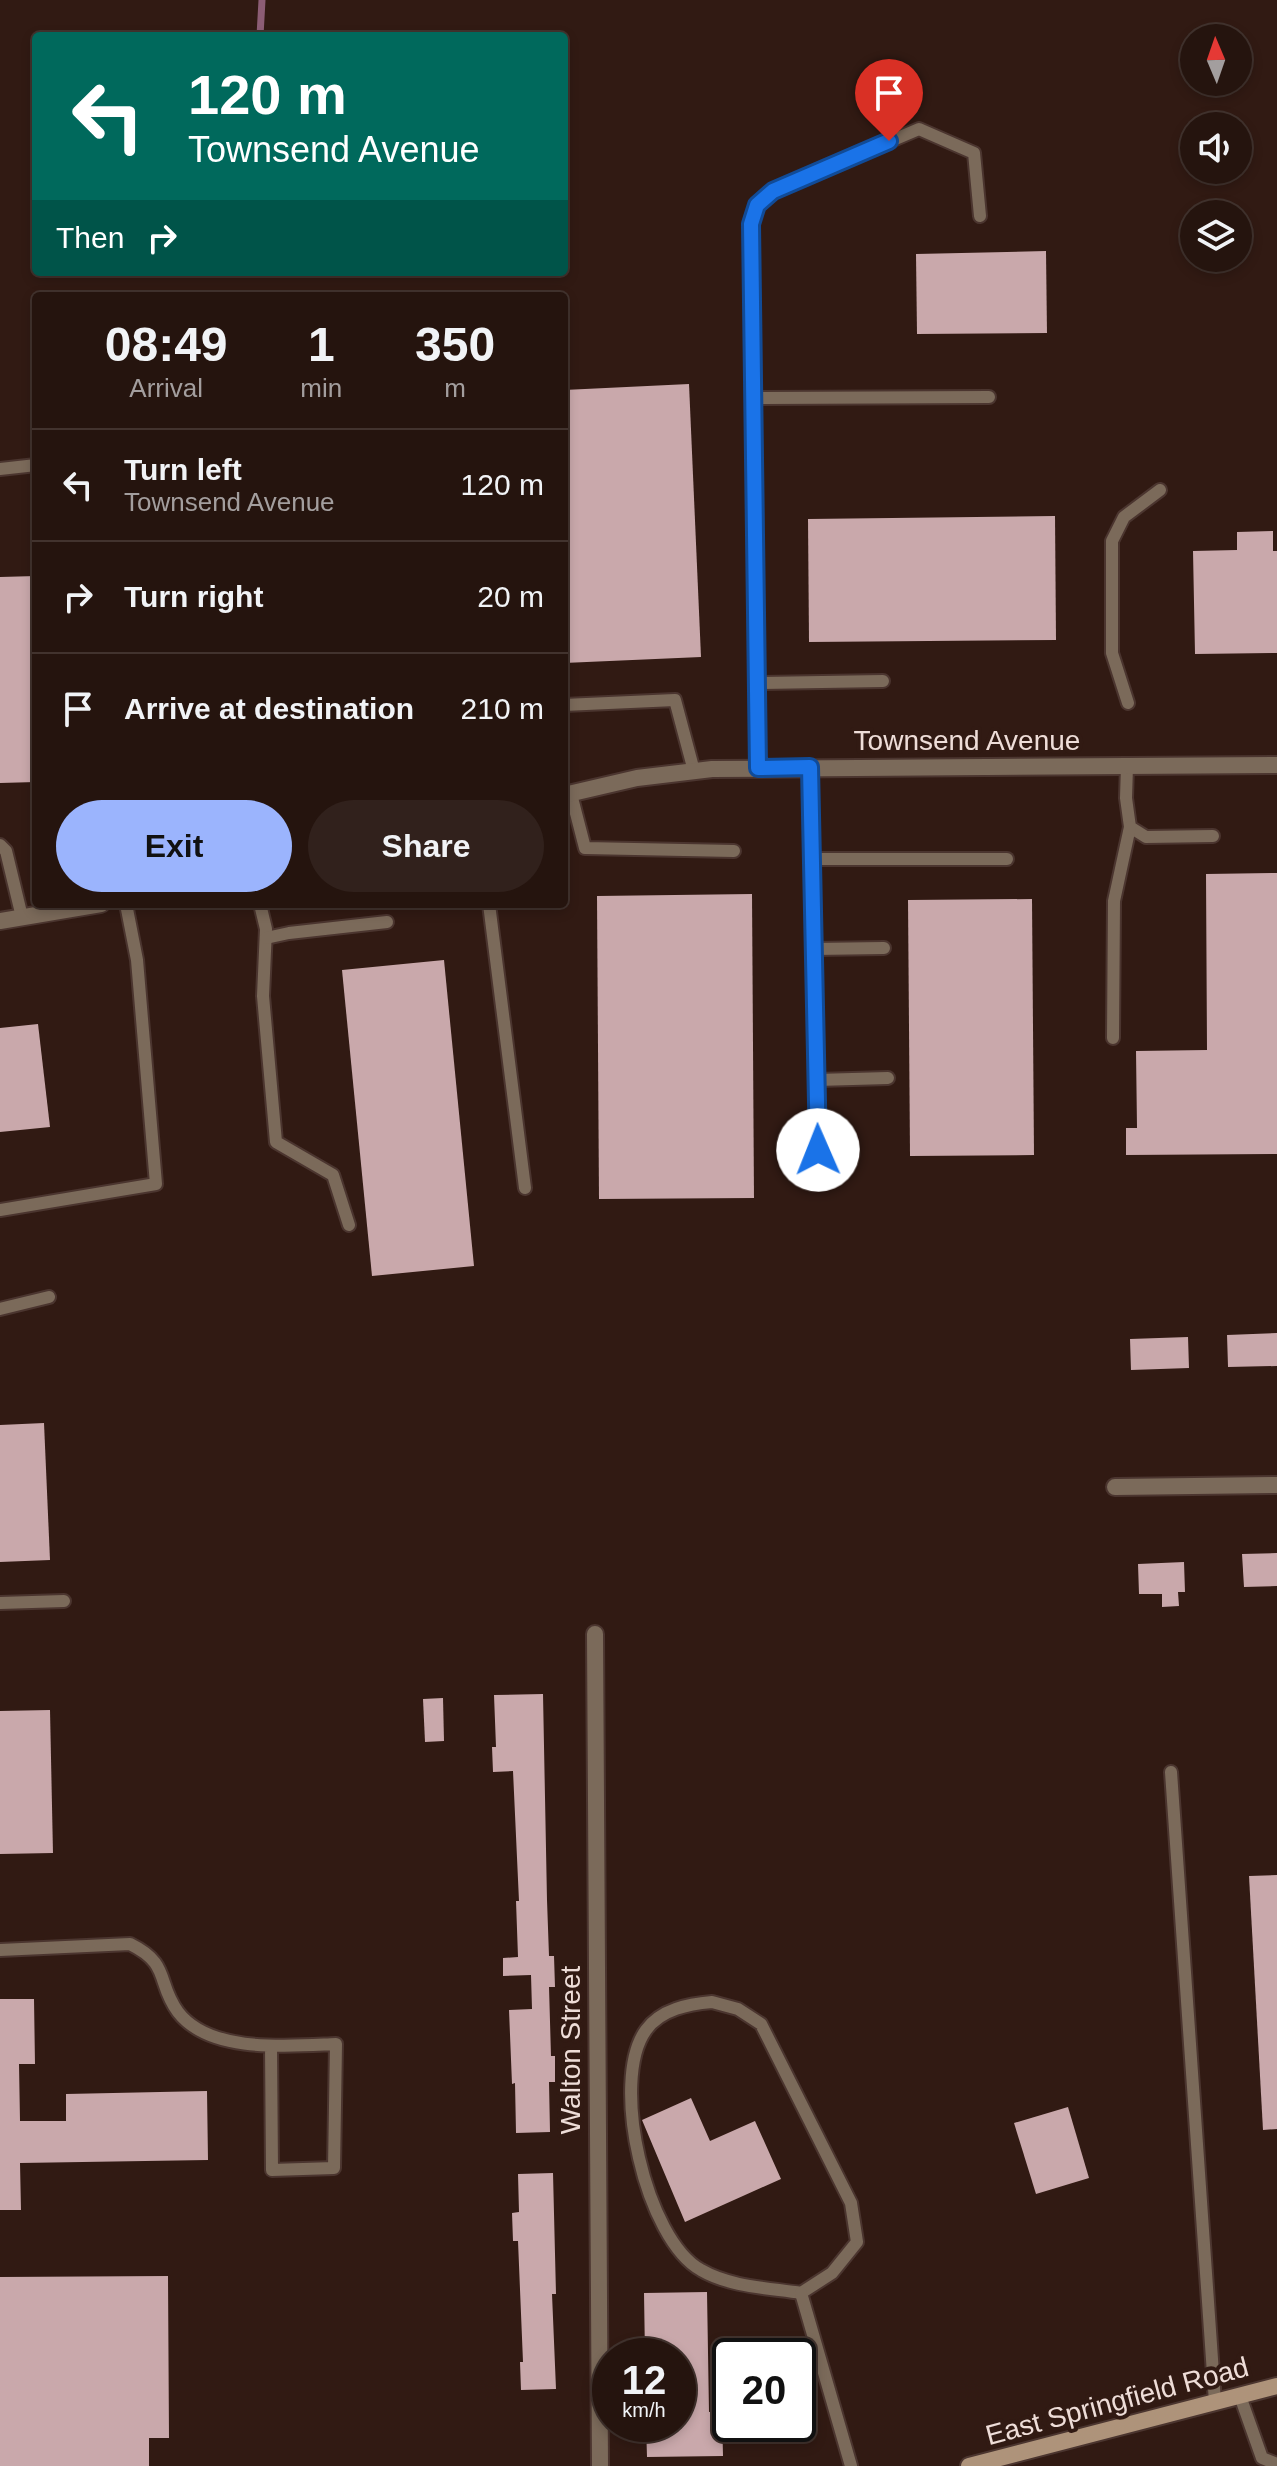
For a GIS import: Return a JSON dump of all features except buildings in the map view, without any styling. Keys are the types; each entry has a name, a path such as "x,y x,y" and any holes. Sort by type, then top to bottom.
{"street":[{"name":"Townsend Avenue","path":"568,795 637,778 758,768 1277,765"},
{"path":"0,921 77,908"},
{"path":"1115,1487 1277,1485"},
{"name":"Walton Street","path":"595,1634 600,2466"},
{"name":"East Springfield Road","path":"969,2466 1277,2386"}],"lane":[{"path":"758,768 751,224 757,205 773,191 919,129 974,153 980,216"},
{"path":"752,398 989,397"},
{"path":"0,469 32,465"},
{"path":"1128,703 1112,653 1112,541 1124,517 1160,490"},
{"path":"757,683 883,681"},
{"path":"568,705 675,700 694,771"},
{"path":"1113,1038 1114,901 1130,827 1126,798 1127,766"},
{"path":"810,767 818,1150"},
{"path":"568,795 585,848 734,851"},
{"path":"1130,827 1146,837 1213,836"},
{"path":"0,845 6,851 22,917"},
{"path":"812,859 1007,859"},
{"path":"0,1210 156,1184 137,960 127,908"},
{"path":"261,908 266,929 263,996 276,1142 333,1175 349,1225"},
{"path":"490,908 525,1188"},
{"path":"266,938 387,922"},
{"path":"814,949 884,948"},
{"path":"817,1080 888,1078"},
{"path":"0,1309 49,1297"},
{"path":"0,1603 64,1601"},
{"path":"1171,1772 1215,2402"},
{"path":"0,1950 130,1944 145,1951 158,1964 177,2011 188,2022 225,2040 271,2046 336,2044 334,2168 272,2170 271,2046"},
{"path":"712,2002 738,2009 761,2024 851,2203 857,2242 832,2273 801,2293 737,2283 700,2270 683,2255 663,2228 646,2182 631,2115 637,2054 646,2030 667,2012 690,2004 712,2002"},
{"path":"801,2293 851,2466"},
{"path":"1240,2396 1262,2458 1277,2464"}],"waterway":[{"path":"260,32 262,0"}],"route":[{"path":"818,1150 810,767 758,768 751,224 757,205 773,191 889,141"}]}
